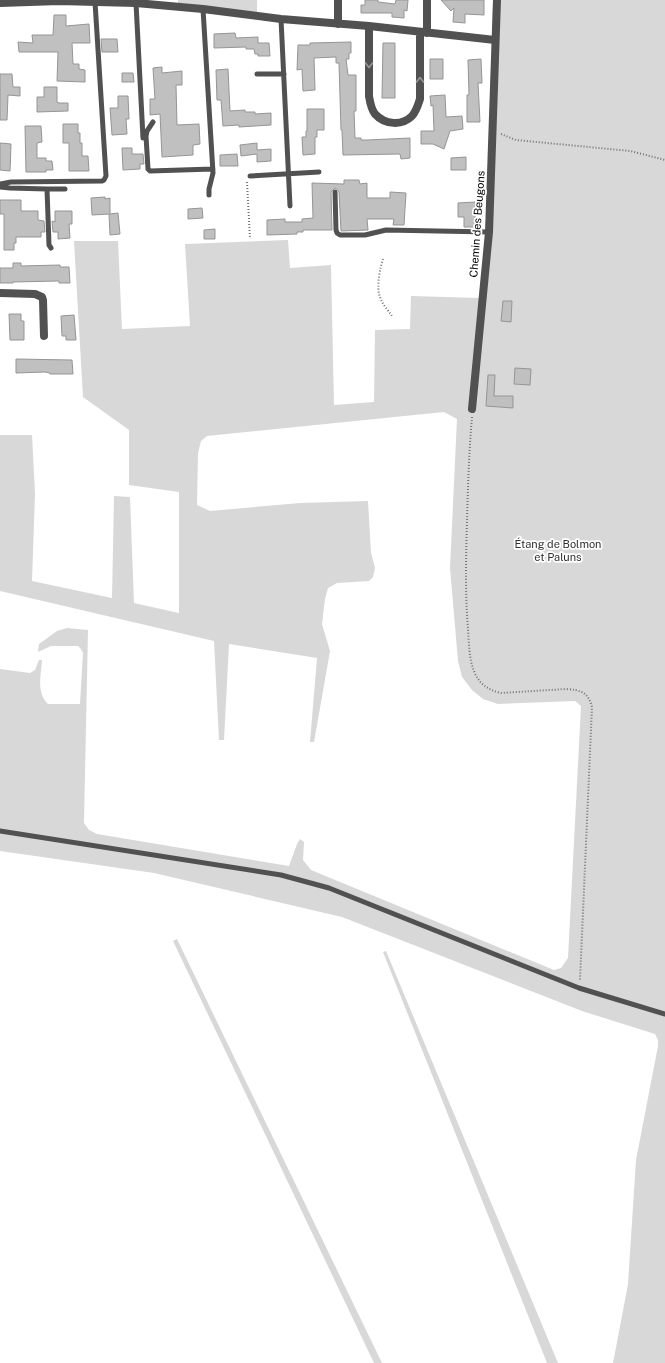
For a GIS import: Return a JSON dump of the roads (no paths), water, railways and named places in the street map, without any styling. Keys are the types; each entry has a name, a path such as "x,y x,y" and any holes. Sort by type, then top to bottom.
{"street":[{"path":"0,3 64,0 136,3 495,40"},
{"path":"338,0 338,24"},
{"path":"369,26 369,96 371,107 375,114 388,123 402,123 413,116 420,99 423,32 427,0"},
{"name":"Chemin des Beugons","path":"472,409 489,232 497,0"},
{"path":"0,293 35,294 42,297 44,336"}],"lane":[{"path":"0,185 10,182 104,180 106,176 95,2"},
{"path":"136,3 143,138"},
{"path":"203,9 213,169 213,178 209,186 209,195"},
{"path":"281,19 290,206"},
{"path":"257,74 284,74"},
{"path":"153,122 147,131 146,136 148,169 150,171 213,169"},
{"path":"250,176 319,172"},
{"path":"0,185 10,188 65,188"},
{"path":"47,188 49,247"},
{"path":"335,192 336,230 340,235 365,235 386,230 489,232"},
{"path":"0,831 281,875 306,881 329,888 579,988 665,1014"}],"park label":[{"name":"Étang de Bolmon et Paluns","path":"558,550"}]}
